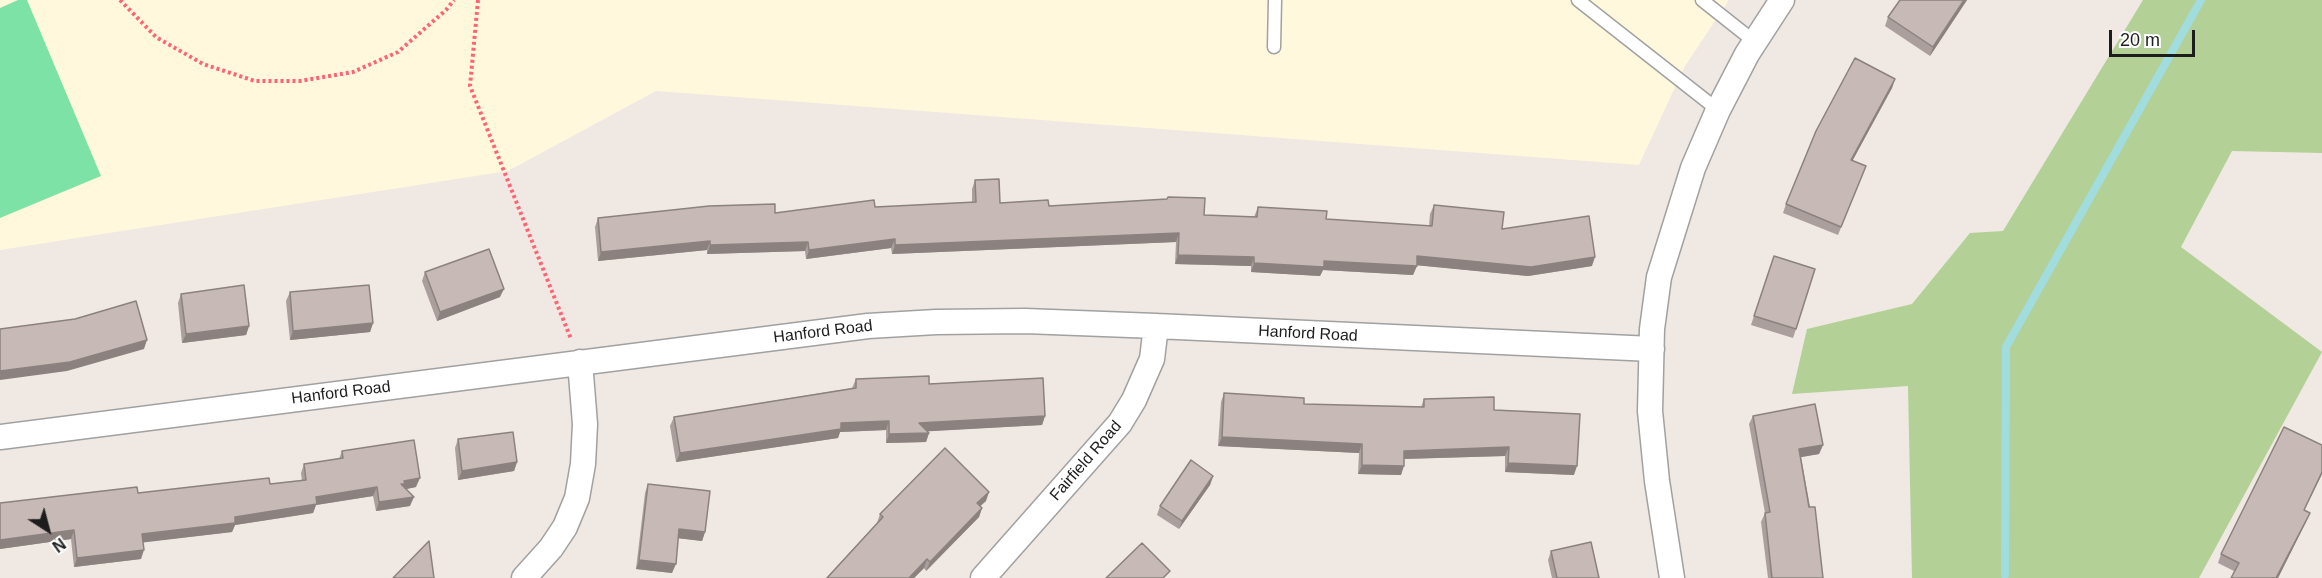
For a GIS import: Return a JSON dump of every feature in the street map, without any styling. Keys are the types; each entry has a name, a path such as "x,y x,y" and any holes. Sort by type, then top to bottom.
{"street":[{"path":"1672,578 1657,481 1650,411 1657,288 1664,253 1693,168 1718,110 1755,42 1782,0"},
{"name":"Hanford Road","path":"0,437 868,326 913,323 1025,321 1652,349"},
{"name":"Fairfield Road","path":"983,578 1120,423 1134,400 1152,359 1156,326"},
{"path":"524,578 556,541 576,498 584,464 585,424 580,362"}],"lane":[{"path":"1274,47 1275,0"},
{"path":"1578,0 1718,110"},
{"path":"1702,0 1755,42"}],"path":[{"path":"120,0 156,37 202,64 255,81 300,81 353,72 398,52 446,10 454,0"},
{"path":"478,0 470,86 580,362"}],"shaded area":[{"path":"0,0 1729,0 1685,66 1639,165 656,91 508,171 0,250"}],"green space":[{"path":"18,0 27,0 101,176 0,218 0,8"},
{"path":"2143,0 2322,0 2322,153 2232,151 2181,247 2322,352 2199,578 1912,578 1908,386 1792,394 1807,329 1912,304 1970,233 2003,231"}],"building":[{"path":"1900,0 1964,0 1933,47 1888,17"},
{"path":"1855,58 1895,79 1851,160 1866,166 1841,227 1786,204 1816,131"},
{"path":"999,179 1000,203 1048,200 1049,206 1167,199 1168,197 1205,198 1204,215 1257,217 1258,207 1327,211 1326,219 1432,226 1434,205 1504,212 1502,229 1589,216 1595,257 1531,267 1417,256 1417,266 1324,261 1324,267 1254,263 1254,257 1178,255 1179,233 895,245 895,239 809,250 808,242 710,245 710,241 601,252 598,218 709,206 775,204 775,213 874,200 875,207 976,202 975,180"},
{"path":"489,249 504,289 440,312 425,272"},
{"path":"1774,256 1815,269 1796,329 1754,316"},
{"path":"244,285 249,326 186,334 181,294"},
{"path":"369,285 373,323 293,331 290,292"},
{"path":"136,301 147,340 70,362 0,371 0,329 75,319"},
{"path":"929,376 929,384 1043,378 1045,416 919,423 929,433 889,434 889,421 841,423 841,429 680,453 674,417 856,388 856,379"},
{"path":"1224,393 1304,398 1304,404 1424,407 1424,399 1494,397 1494,410 1580,414 1577,466 1508,463 1509,447 1404,451 1404,466 1362,465 1362,444 1222,437"},
{"path":"1815,404 1823,445 1799,449 1809,507 1815,507 1823,578 1772,578 1765,513 1770,512 1753,416"},
{"path":"2284,427 2322,445 2322,472 2304,510 2310,513 2276,578 2231,578 2239,563 2221,554"},
{"path":"513,432 517,462 462,471 458,439"},
{"path":"414,440 420,478 404,481 405,484 401,484 414,497 379,502 377,487 316,497 317,504 235,517 235,523 142,534 144,550 77,558 74,530 0,540 0,503 137,487 138,493 269,478 270,484 306,480 304,464 343,458 342,451"},
{"path":"945,448 989,492 977,503 982,508 930,562 927,559 909,578 827,578 883,517 880,514"},
{"path":"1191,460 1213,476 1182,521 1160,506"},
{"path":"648,484 710,491 705,532 679,529 676,564 639,560"},
{"path":"429,541 434,578 393,578"},
{"path":"1591,542 1599,578 1557,578 1551,551"},
{"path":"1142,543 1170,571 1163,578 1106,578"}],"waterway":[{"path":"2005,575 2006,347 2201,0"}]}
